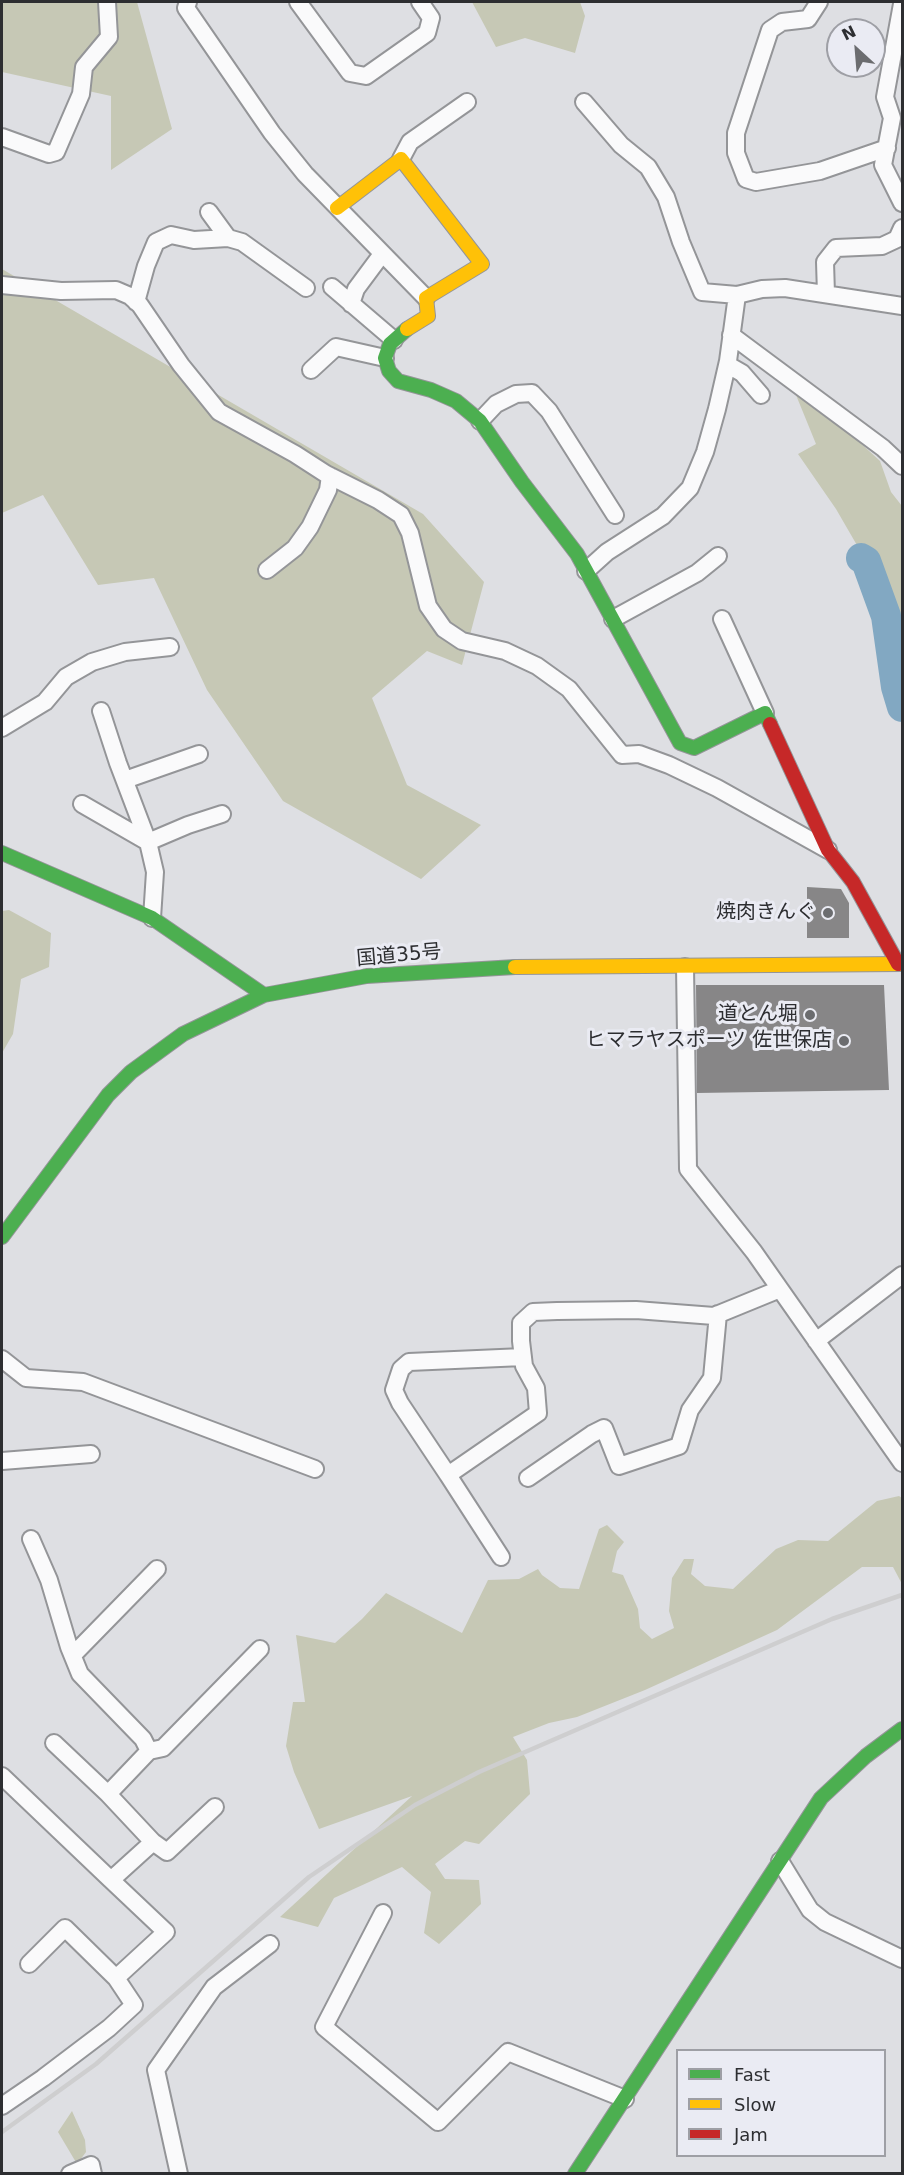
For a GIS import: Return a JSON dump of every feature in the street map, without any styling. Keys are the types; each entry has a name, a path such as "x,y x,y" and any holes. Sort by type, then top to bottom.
{"main road":[{"path":"337,208 401,159 482,264 426,298 428,315 390,344 385,358 388,371 399,381 431,390 456,401 480,421 522,482 577,554 680,743 694,748 765,713 828,850 853,882 900,964"},
{"path":"2,853 152,918 264,995"},
{"name":"国道35号","path":"2,1237 108,1095 131,1072 183,1034 264,995 367,976 525,966 684,967 900,964"},
{"path":"575,2174 822,1798 866,1756 903,1729"}],"street":[{"path":"2,137 49,154 56,152 81,94 84,67 109,38 107,2"},
{"path":"188,2 186,8 272,133 304,174 426,298"},
{"path":"298,2 350,73 366,76 427,33 431,18 420,2"},
{"path":"819,2 808,19 782,22 770,30 736,134 736,153 746,179 756,182 820,171 887,148"},
{"path":"903,4 885,97 892,118 883,165 903,203"},
{"path":"401,159 410,142 467,102"},
{"path":"584,102 621,145 648,167 666,197 681,242 702,292 737,295 762,289 785,288 903,306"},
{"path":"209,212 228,238"},
{"path":"826,294 825,262 836,248 882,246 897,239 903,228"},
{"path":"136,302 146,266 156,242 171,235 195,240 228,238 242,242 306,288"},
{"path":"351,304 356,289 382,254"},
{"path":"2,285 61,291 116,290 136,302 181,365 219,412 401,515 410,533 428,606 444,629 462,641 505,651 545,672 569,689 622,755 639,754 669,765 717,788 828,850"},
{"path":"332,287 394,340"},
{"path":"586,571 607,552 663,516 690,488 705,452 728,365 737,295"},
{"path":"731,335 884,448 903,466"},
{"path":"311,370 336,347 385,358"},
{"path":"728,365 742,373 761,395"},
{"path":"480,421 496,404 516,394 532,393 549,411 615,515"},
{"path":"267,570 295,548 310,527 328,490 330,476"},
{"path":"614,619 697,573 718,556"},
{"path":"722,619 765,713"},
{"path":"2,728 45,702 66,677 92,662 125,652 170,647"},
{"path":"101,711 148,842 155,872 152,918"},
{"path":"125,780 199,754"},
{"path":"81,804 148,842"},
{"path":"148,842 222,814"},
{"path":"684,967 688,1169 780,1289 903,1463"},
{"path":"816,1341 903,1275"},
{"path":"448,1475 538,1413 536,1389 524,1366 521,1323 533,1312 636,1310 714,1316 780,1289"},
{"path":"528,1478 604,1428 619,1466 679,1446 690,1410 712,1378 718,1314"},
{"path":"501,1557 400,1403 394,1390 401,1369 409,1362 523,1357"},
{"path":"2,1359 26,1378 83,1382 164,1410 315,1469"},
{"path":"2,1461 91,1454"},
{"path":"31,1539 49,1581 80,1674 143,1739 148,1750"},
{"path":"72,1655 157,1569"},
{"path":"108,1794 148,1750 163,1748 260,1649"},
{"path":"54,1743 108,1794 153,1842 167,1852 215,1807"},
{"path":"2,1776 166,1932 116,1978"},
{"path":"111,1880 153,1842"},
{"path":"780,1861 810,1910 825,1922 903,1959"},
{"path":"382,1913 324,2027 438,2122 508,2052 625,2099"},
{"path":"2,2106 109,2028 134,2005 116,1978 65,1928 29,1964"},
{"path":"179,2174 156,2070 214,1987 270,1944"},
{"path":"70,2174 91,2165 93,2174"}],"green space":[{"path":"2,2 137,2 172,129 111,170 111,96 2,72"},
{"path":"472,2 580,2 585,16 575,53 525,38 496,47"},
{"path":"2,269 423,514 484,582 462,665 427,651 372,698 407,785 481,825 421,879 283,801 207,690 154,578 98,585 43,495 2,513"},
{"path":"796,395 855,438 880,461 891,492 902,506 902,623 836,509 798,454 816,444"},
{"path":"9,910 51,933 49,967 21,979 13,1034 2,1053 2,911"},
{"path":"899,1496 902,1498 902,1584 893,1567 862,1567 777,1630 645,1690 577,1717 549,1723 513,1737 527,1760 530,1794 479,1844 465,1841 435,1864 445,1879 479,1880 481,1904 439,1944 424,1933 431,1892 402,1867 334,1898 318,1927 280,1917 412,1796 319,1829 294,1772 286,1746 293,1702 305,1702 296,1635 335,1643 386,1593 462,1633 488,1580 519,1579 538,1569 542,1575 560,1588 579,1589 599,1529 607,1525 624,1542 617,1551 612,1572 623,1575 638,1609 640,1628 652,1639 674,1628 669,1611 672,1578 684,1559 694,1559 691,1574 705,1586 733,1589 776,1549 798,1540 828,1541 877,1501"},
{"path":"72,2111 85,2140 86,2152 77,2164 58,2132"}],"building":[{"name":"焼肉きんぐ","path":"807,887 841,889 849,903 849,938 807,938"},
{"path":"696,985 884,985 889,1090 697,1093"}],"waterway":[{"path":"861,558 866,561 886,616 896,687 902,707"}],"railway":[{"path":"2,2132 96,2064 309,1877 415,1805 479,1772 832,1619 902,1595"}],"traffic: fast":[{"path":"407,329 390,344 385,358 389,371 398,381 431,390 456,401 480,421 522,482 577,554 680,743 694,748 765,713 770,724"},
{"path":"2,853 152,918 264,995"},
{"path":"2,1237 108,1095 131,1072 183,1034 264,995 367,976 515,967"},
{"path":"575,2174 821,1798 866,1756 902,1729"}],"traffic: slow":[{"path":"337,208 401,159 482,264 426,298 428,316 407,329"},
{"path":"515,967 902,964"}],"traffic: jam":[{"path":"770,724 828,850 853,882 898,964"}],"place":[{"name":"焼肉きんぐ","path":"828,913"},
{"name":"道とん堀","path":"810,1015"},
{"name":"ヒマラヤスポーツ 佐世保店","path":"844,1041"}]}
